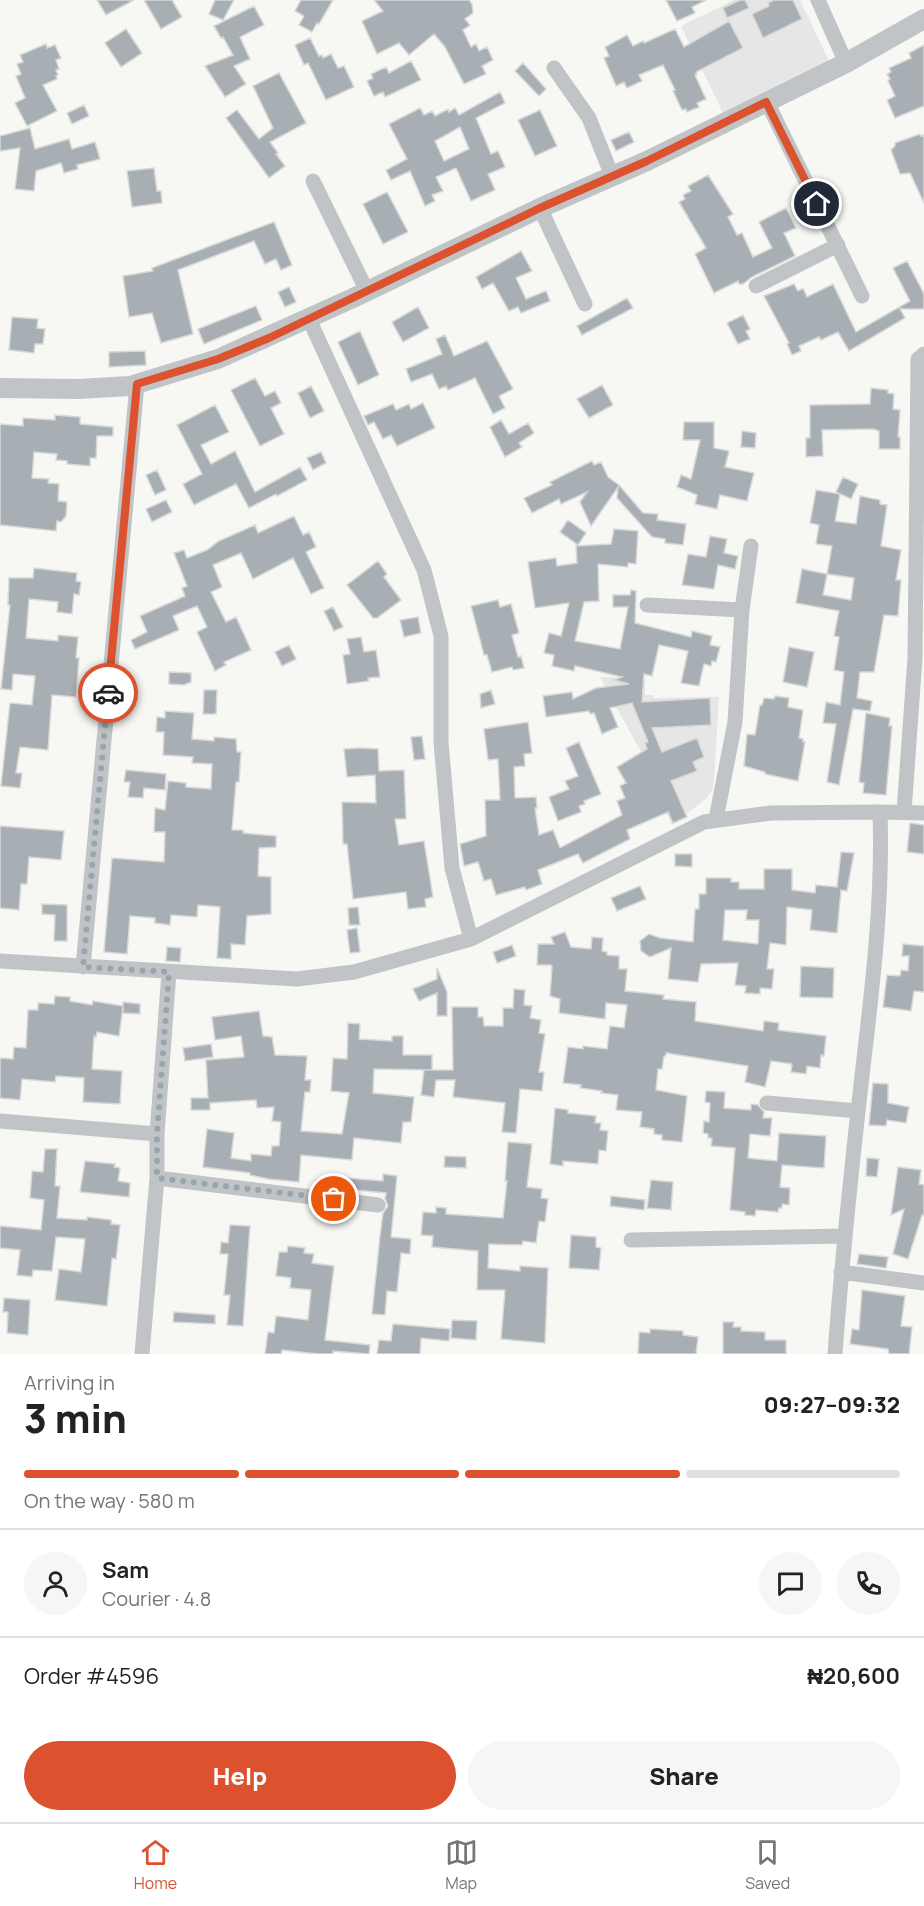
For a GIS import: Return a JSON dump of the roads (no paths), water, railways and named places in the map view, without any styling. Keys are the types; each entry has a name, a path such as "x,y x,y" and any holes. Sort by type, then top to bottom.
{"street":[{"path":"818,0 846,63"},
{"path":"0,388 78,389 137,384 218,359 309,319 766,102 846,63 924,19"},
{"path":"554,68 589,118 612,176"},
{"path":"766,102 862,296"},
{"path":"313,181 367,291"},
{"path":"540,208 585,304"},
{"path":"756,286 838,245"},
{"path":"309,319 424,570 441,636 441,742 452,868 471,939"},
{"path":"904,812 919,592 918,359 924,354"},
{"path":"0,382 78,389"},
{"path":"83,967 137,384"},
{"path":"716,819 735,722 742,610 751,546"},
{"path":"647,605 742,610"},
{"path":"835,1354 844,1236 873,969 882,850 880,812"},
{"path":"0,961 297,979 354,972 471,939 704,822 771,813 924,813"},
{"path":"142,1354 157,1178 157,1134 169,972"},
{"path":"767,1103 858,1111"},
{"path":"0,1121 157,1134"},
{"path":"157,1178 378,1204"},
{"path":"631,1240 844,1236"},
{"path":"841,1272 924,1283"}]}
